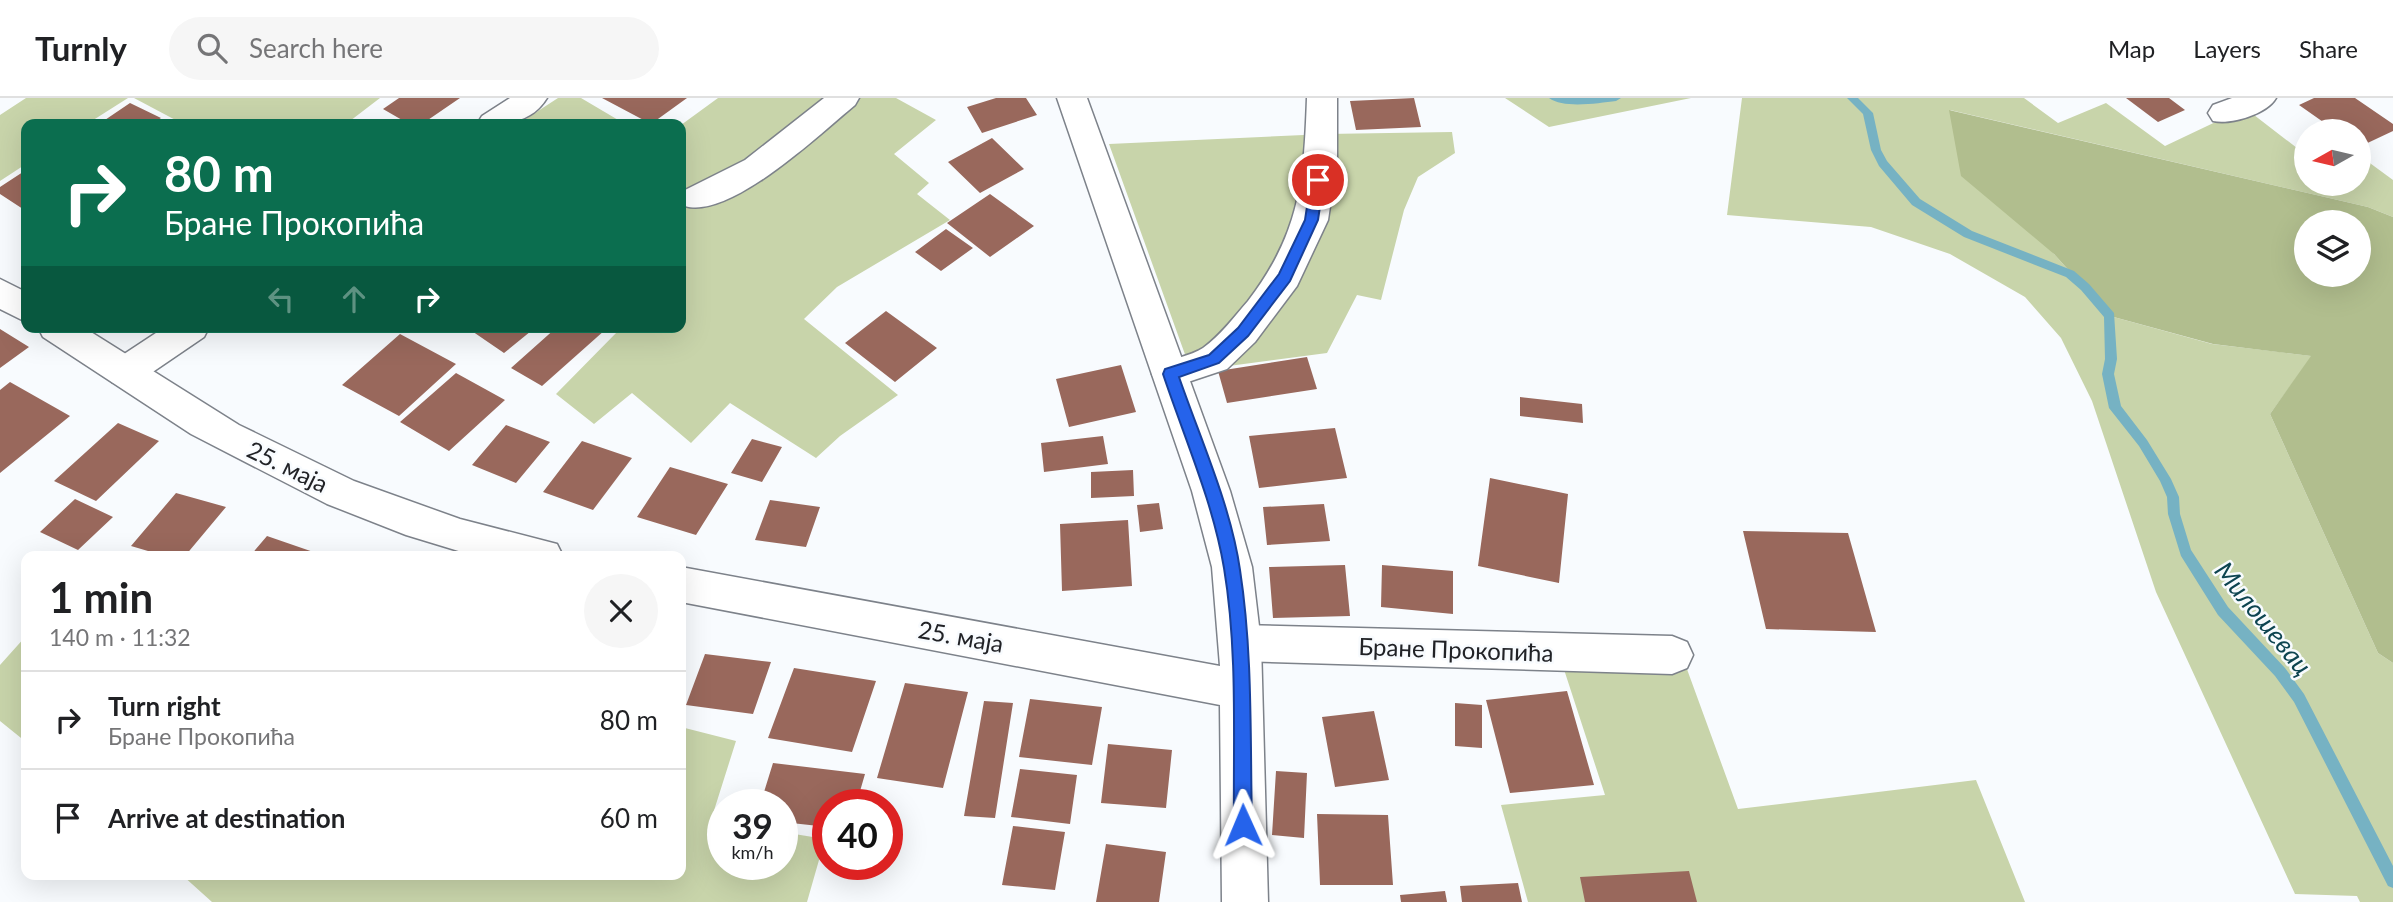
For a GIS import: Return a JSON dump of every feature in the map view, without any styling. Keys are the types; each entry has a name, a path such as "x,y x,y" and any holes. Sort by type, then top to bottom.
{"street":[{"path":"500,119 532,98"},
{"path":"697,198 725,189 743,177 844,98"},
{"path":"1072,98 1211,491 1232,567 1240,643 1245,902"},
{"path":"1170,374 1214,359 1243,332 1285,277 1311,220 1321,159 1322,98"},
{"path":"2224,113 2261,98"},
{"path":"0,292 21,306"},
{"name":"25. маја","path":"64,333 225,435 357,500 427,527 523,551"},
{"path":"125,372 182,333"},
{"name":"25. маја","path":"686,586 1138,668 1240,690"},
{"name":"Бране Прокопића","path":"1240,643 1672,655"}],"green space":[{"path":"26,98 128,98 95,119 21,119 21,167 0,181 0,115"},
{"path":"134,98 380,98 353,119 174,119"},
{"path":"558,98 581,98 617,119 526,119"},
{"path":"718,98 896,98 936,120 894,154 929,183 917,194 950,220 837,287 804,319 898,395 840,436 816,458 730,403 691,443 632,393 594,424 556,394 616,333 686,333 686,121"},
{"path":"1505,98 1691,98 1549,127"},
{"path":"1742,98 2024,98 2058,123 2106,103 2165,146 2245,108 2294,146 2294,190 1950,110 2054,254 2110,316 2212,344 2312,356 2270,414 2378,653 2393,663 2393,902 2360,902 2357,896 2295,894 2156,592 2092,401 2061,338 2025,297 1950,254 1871,227 1727,215"},
{"path":"1949,110 2294,190 2294,196 2320,196 2368,207 2393,217 2393,663 2378,653 2270,414 2311,356 2213,344 2110,316 2054,254 1961,176"},
{"path":"1452,132 1455,153 1418,177 1404,210 1381,300 1357,295 1327,353 1191,371 1109,144 1326,134"},
{"path":"2371,164 2393,180 2393,217 2368,207 2321,196 2371,196"},
{"path":"21,642 21,738 0,721 0,665"},
{"path":"1556,645 1684,661 1738,809 1976,780 2025,902 1528,902 1501,805 1605,795"},
{"path":"686,728 736,741 721,789 707,789 707,880 798,880 798,835 812,837 813,880 807,902 212,902 188,880 686,880"}],"building":[{"path":"399,98 460,98 429,119 400,119 383,109"},
{"path":"602,98 687,98 658,119 642,119"},
{"path":"996,98 1026,98 1037,115 982,133 967,107"},
{"path":"1414,98 1421,127 1356,130 1350,101"},
{"path":"2126,98 2169,98 2185,110 2158,122"},
{"path":"2314,98 2355,98 2393,124 2393,131 2371,141 2371,119 2319,119 2299,105"},
{"path":"130,103 161,118 160,119 106,119"},
{"path":"992,138 1024,169 980,193 948,162"},
{"path":"21,173 21,208 0,194 0,187"},
{"path":"990,194 1034,226 990,257 947,223"},
{"path":"946,229 973,248 941,271 915,252"},
{"path":"886,311 937,348 895,382 845,343"},
{"path":"0,329 29,347 0,368"},
{"path":"475,333 529,333 504,353"},
{"path":"550,333 602,333 542,386 511,368"},
{"path":"400,334 456,364 399,416 342,385"},
{"path":"1307,357 1317,389 1227,403 1218,371"},
{"path":"1121,365 1136,412 1069,427 1056,379"},
{"path":"456,373 505,400 449,451 400,422"},
{"path":"10,382 70,416 0,473 0,390"},
{"path":"1520,397 1582,404 1583,423 1520,416"},
{"path":"118,423 159,441 96,501 54,481"},
{"path":"506,425 550,442 516,483 472,465"},
{"path":"1335,428 1347,478 1259,488 1249,436"},
{"path":"1103,436 1108,464 1044,472 1041,443"},
{"path":"752,439 782,447 762,482 731,473"},
{"path":"582,441 632,458 593,510 543,492"},
{"path":"670,467 728,484 696,535 637,517"},
{"path":"1133,470 1134,496 1091,498 1091,472"},
{"path":"1490,478 1568,494 1559,583 1478,566"},
{"path":"176,493 226,507 189,551 148,551 131,546"},
{"path":"75,499 113,517 78,550 40,532"},
{"path":"770,500 820,507 806,547 755,540"},
{"path":"1159,503 1163,529 1140,532 1137,505"},
{"path":"1324,504 1330,541 1267,545 1263,507"},
{"path":"1128,520 1132,586 1062,591 1060,524"},
{"path":"1743,531 1848,533 1876,632 1766,629"},
{"path":"267,536 310,551 254,551"},
{"path":"1345,565 1350,616 1273,618 1269,567"},
{"path":"1382,565 1453,571 1453,614 1381,607"},
{"path":"705,654 771,662 753,714 686,705"},
{"path":"794,668 876,681 852,752 768,738"},
{"path":"905,683 968,692 943,788 877,778"},
{"path":"1567,691 1594,785 1510,793 1486,700"},
{"path":"1030,699 1102,707 1092,765 1019,757"},
{"path":"984,701 1013,703 995,818 964,816"},
{"path":"1455,703 1482,705 1482,748 1455,746"},
{"path":"1374,711 1389,780 1335,787 1322,717"},
{"path":"1108,744 1172,750 1166,808 1101,803"},
{"path":"773,763 865,774 861,789 812,789 812,825 798,824 798,789 765,789"},
{"path":"1020,769 1077,775 1070,824 1011,817"},
{"path":"1276,771 1307,773 1304,838 1272,835"},
{"path":"1317,814 1388,815 1393,885 1320,885"},
{"path":"1013,826 1065,832 1055,890 1002,885"},
{"path":"1106,844 1166,852 1159,902 1096,902"},
{"path":"1689,871 1697,902 1585,902 1580,877"},
{"path":"1518,883 1522,902 1462,902 1460,886"},
{"path":"1445,891 1447,902 1401,902 1400,895"}],"waterway":[{"name":"Милошевац","path":"1554,98 1579,101 1616,98"},
{"name":"Милошевац","path":"1852,98 1868,113 1876,150 1883,163 1916,202 1968,234 2070,274 2110,316 2111,359 2108,374 2115,408 2143,443 2165,479 2173,497 2174,514 2185,552 2223,611 2280,672 2299,698 2393,881"}],"route":[{"path":"1243,825 1240,643 1232,567 1211,491 1170,374 1214,359 1243,332 1285,277 1311,220 1318,180"}]}
